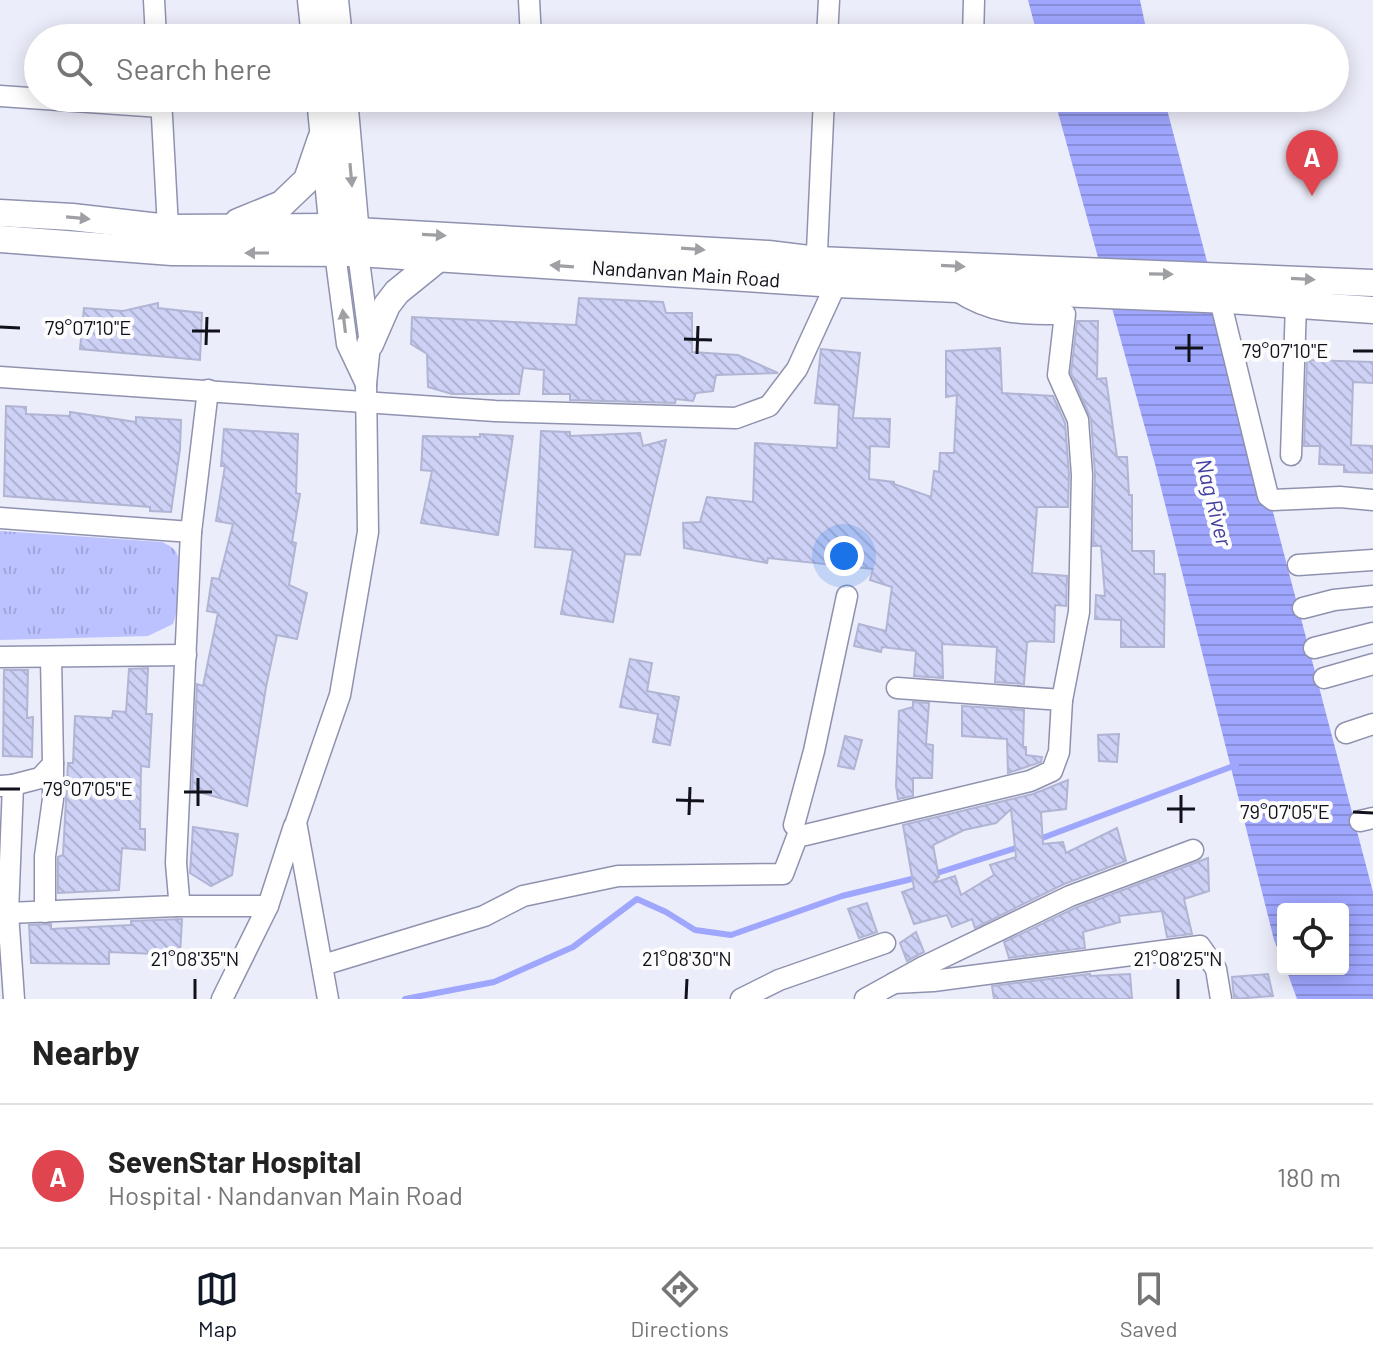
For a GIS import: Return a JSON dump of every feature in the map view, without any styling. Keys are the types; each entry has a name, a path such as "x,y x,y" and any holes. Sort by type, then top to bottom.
{"main road":[{"path":"311,0 314,24"},
{"path":"335,0 338,24"},
{"path":"322,112 345,241"},
{"path":"344,112 345,241"},
{"path":"224,228 282,204 307,180 324,132"},
{"path":"0,213 72,217 168,228 224,228 345,241 579,242 768,254 823,275 1089,284"},
{"name":"Nandanvan Main Road","path":"0,239 172,252 345,241 439,258 823,275 957,291 1089,284 1228,292 1296,304 1373,310"},
{"path":"370,344 387,305 397,292 439,258"},
{"path":"1228,292 1373,283"}],"street":[{"path":"154,0 155,24"},
{"path":"529,0 530,24"},
{"path":"828,24 829,0"},
{"path":"973,24 974,0"},
{"path":"0,96 24,97"},
{"path":"162,112 168,228"},
{"path":"0,377 208,390 366,392 495,411 736,418 769,406 797,369 823,275 824,112"},
{"path":"222,999 268,906 340,695 368,532 366,392 370,344 345,241"},
{"path":"345,241 347,344 366,392"},
{"path":"323,965 484,916 523,896 618,876 783,874 797,837 1030,781 1052,771 1059,752 1062,700 1079,612 1082,475 1078,420 1058,375 1065,314 1007,313 974,302 957,291"},
{"path":"1228,292 1268,496 1280,500 1340,497 1373,500"},
{"path":"1291,455 1296,304"},
{"path":"177,906 176,863 191,532 208,390"},
{"path":"0,518 191,532"},
{"path":"1298,565 1373,560"},
{"path":"794,825 814,751 847,596"},
{"path":"1303,608 1334,600 1373,596"},
{"path":"1314,648 1373,633"},
{"path":"0,657 186,655"},
{"path":"45,912 45,856 54,785 51,657"},
{"path":"1324,678 1373,664"},
{"path":"897,688 1062,700"},
{"path":"1346,733 1373,724"},
{"path":"14,999 4,913 6,786 40,778 53,764"},
{"path":"296,822 328,998"},
{"path":"865,999 1070,896 1193,850"},
{"path":"4,913 177,906 268,906"},
{"path":"741,999 779,980 885,943"},
{"path":"894,983 933,981 1200,946 1216,969 1221,999"}],"green space":[{"path":"0,531 162,542 169,545 177,554 180,570 179,599 173,624 148,636 0,640"}],"water":[{"path":"1028,0 1140,0 1145,24 1034,24"},
{"name":"Nag River","path":"1058,112 1168,112 1373,892 1373,999 1297,999 1288,975 1349,975 1349,903 1277,903 1277,947 1155,464"}],"building":[{"path":"579,298 663,302 666,313 692,313 692,352 738,355 778,373 716,375 713,391 696,393 693,401 676,399 675,403 570,400 570,394 543,394 544,370 523,368 519,394 452,394 428,387 427,354 411,344 412,317 576,325"},
{"path":"158,303 158,308 202,313 200,360 80,349 84,308 123,311"},
{"path":"1077,321 1098,321 1097,379 1106,378 1117,457 1127,457 1129,495 1132,495 1132,551 1154,551 1154,574 1165,574 1164,647 1121,647 1121,620 1095,619 1096,595 1105,596 1101,546 1093,546 1095,475 1091,419 1071,373"},
{"path":"1000,348 1002,393 1053,396 1065,423 1069,475 1068,507 1037,507 1032,573 1067,576 1066,606 1055,605 1054,642 1027,643 1024,684 995,682 997,647 942,644 943,678 914,676 916,651 882,647 881,652 854,646 859,624 886,631 892,587 870,580 873,569 768,558 767,563 684,548 683,523 700,522 707,497 753,502 755,443 837,448 839,405 815,403 821,349 860,353 853,418 890,419 889,447 870,446 869,479 894,482 931,497 934,471 939,472 940,453 954,453 957,395 946,397 946,351"},
{"path":"1307,360 1373,362 1373,383 1353,382 1351,445 1373,446 1373,473 1344,472 1344,465 1319,464 1320,446 1304,446"},
{"path":"6,406 26,407 26,414 70,416 70,412 136,422 136,417 181,420 171,512 150,511 150,507 4,496"},
{"path":"224,429 298,434 296,493 300,494 289,585 307,593 297,639 277,635 247,806 192,790 197,684 203,686 218,613 207,611 212,578 219,579 233,524 216,521 225,466 221,466"},
{"path":"541,431 570,432 570,436 640,433 643,446 666,440 640,555 625,554 613,622 561,614 573,550 535,547"},
{"path":"480,434 513,436 498,535 421,523 432,471 421,470 423,436 480,437"},
{"path":"630,659 652,663 647,691 679,697 670,745 653,742 658,714 620,707"},
{"path":"148,668 146,714 152,714 149,767 141,766 140,829 145,829 145,850 122,848 119,890 58,893 58,857 63,855 68,763 73,763 75,716 112,718 113,711 126,712 129,669"},
{"path":"4,670 28,670 27,718 33,717 32,757 3,756"},
{"path":"913,702 929,703 926,744 933,745 932,778 913,778 913,796 898,799 899,711 913,707"},
{"path":"962,706 1024,710 1023,747 1026,747 1026,755 1042,757 1041,762 1008,773 1007,739 962,736"},
{"path":"1119,734 1117,762 1099,761 1098,735"},
{"path":"845,736 862,740 854,769 838,766"},
{"path":"1068,780 1066,809 1041,812 1043,844 1063,842 1066,853 1117,828 1126,861 1064,884 975,928 972,919 952,927 947,915 914,924 902,892 914,888 903,825 1033,794","holes":["1011,809 1016,857 990,865 994,875 961,895 955,876 933,883 939,877 933,845 964,830 996,823"]},
{"path":"193,827 238,834 232,875 211,886 190,873"},
{"path":"1208,858 1209,891 1184,899 1192,934 1167,937 1162,911 1119,916 1120,922 1083,932 1085,948 1009,958 1004,942 1075,908"},
{"path":"867,903 877,932 859,938 848,909"},
{"path":"182,919 180,955 109,952 109,964 31,963 29,925 51,924 51,929"},
{"path":"916,932 924,952 907,961 900,943"},
{"path":"1090,974 1130,974 1132,999 994,999 992,986"},
{"path":"1268,974 1273,996 1234,999 1232,977"}],"waterway":[{"path":"1037,840 1236,765"},
{"path":"931,875 1019,847"},
{"path":"405,999 494,982 573,947 637,899 695,930 731,935 842,896 920,877"}],"place":[{"name":"SevenStar Hospital","path":"1312,196"}]}
